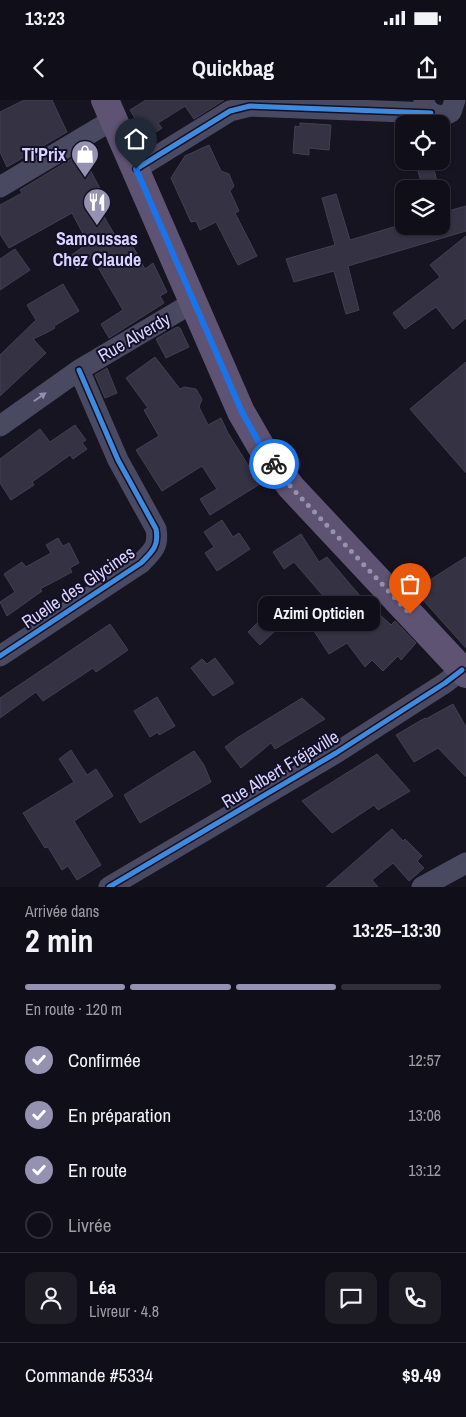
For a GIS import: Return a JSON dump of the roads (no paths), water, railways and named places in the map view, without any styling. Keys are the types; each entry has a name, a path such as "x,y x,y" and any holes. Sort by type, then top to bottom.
{"main road":[{"path":"110,110 242,412 263,450 291,487 464,672"}],"street":[{"path":"136,169 230,111 240,107 273,106 360,111 388,105 427,106 436,115 446,114 454,107 456,101"},
{"path":"0,187 110,110"},
{"name":"Rue Alverdy","path":"0,426 79,370 182,309 195,304"},
{"name":"Ruelle des Glycines","path":"0,656 140,562 152,553 158,541 156,529 118,460 79,370"},
{"name":"Rue Albert Fréjaville","path":"109,887 336,753 464,672"},
{"path":"422,887 466,863"}],"place":[{"name":"Ti'Prix","path":"85,178"},
{"name":"Samoussas Chez Claude","path":"97,226"},
{"name":"Azimi Opticien","path":"410,614"}]}
